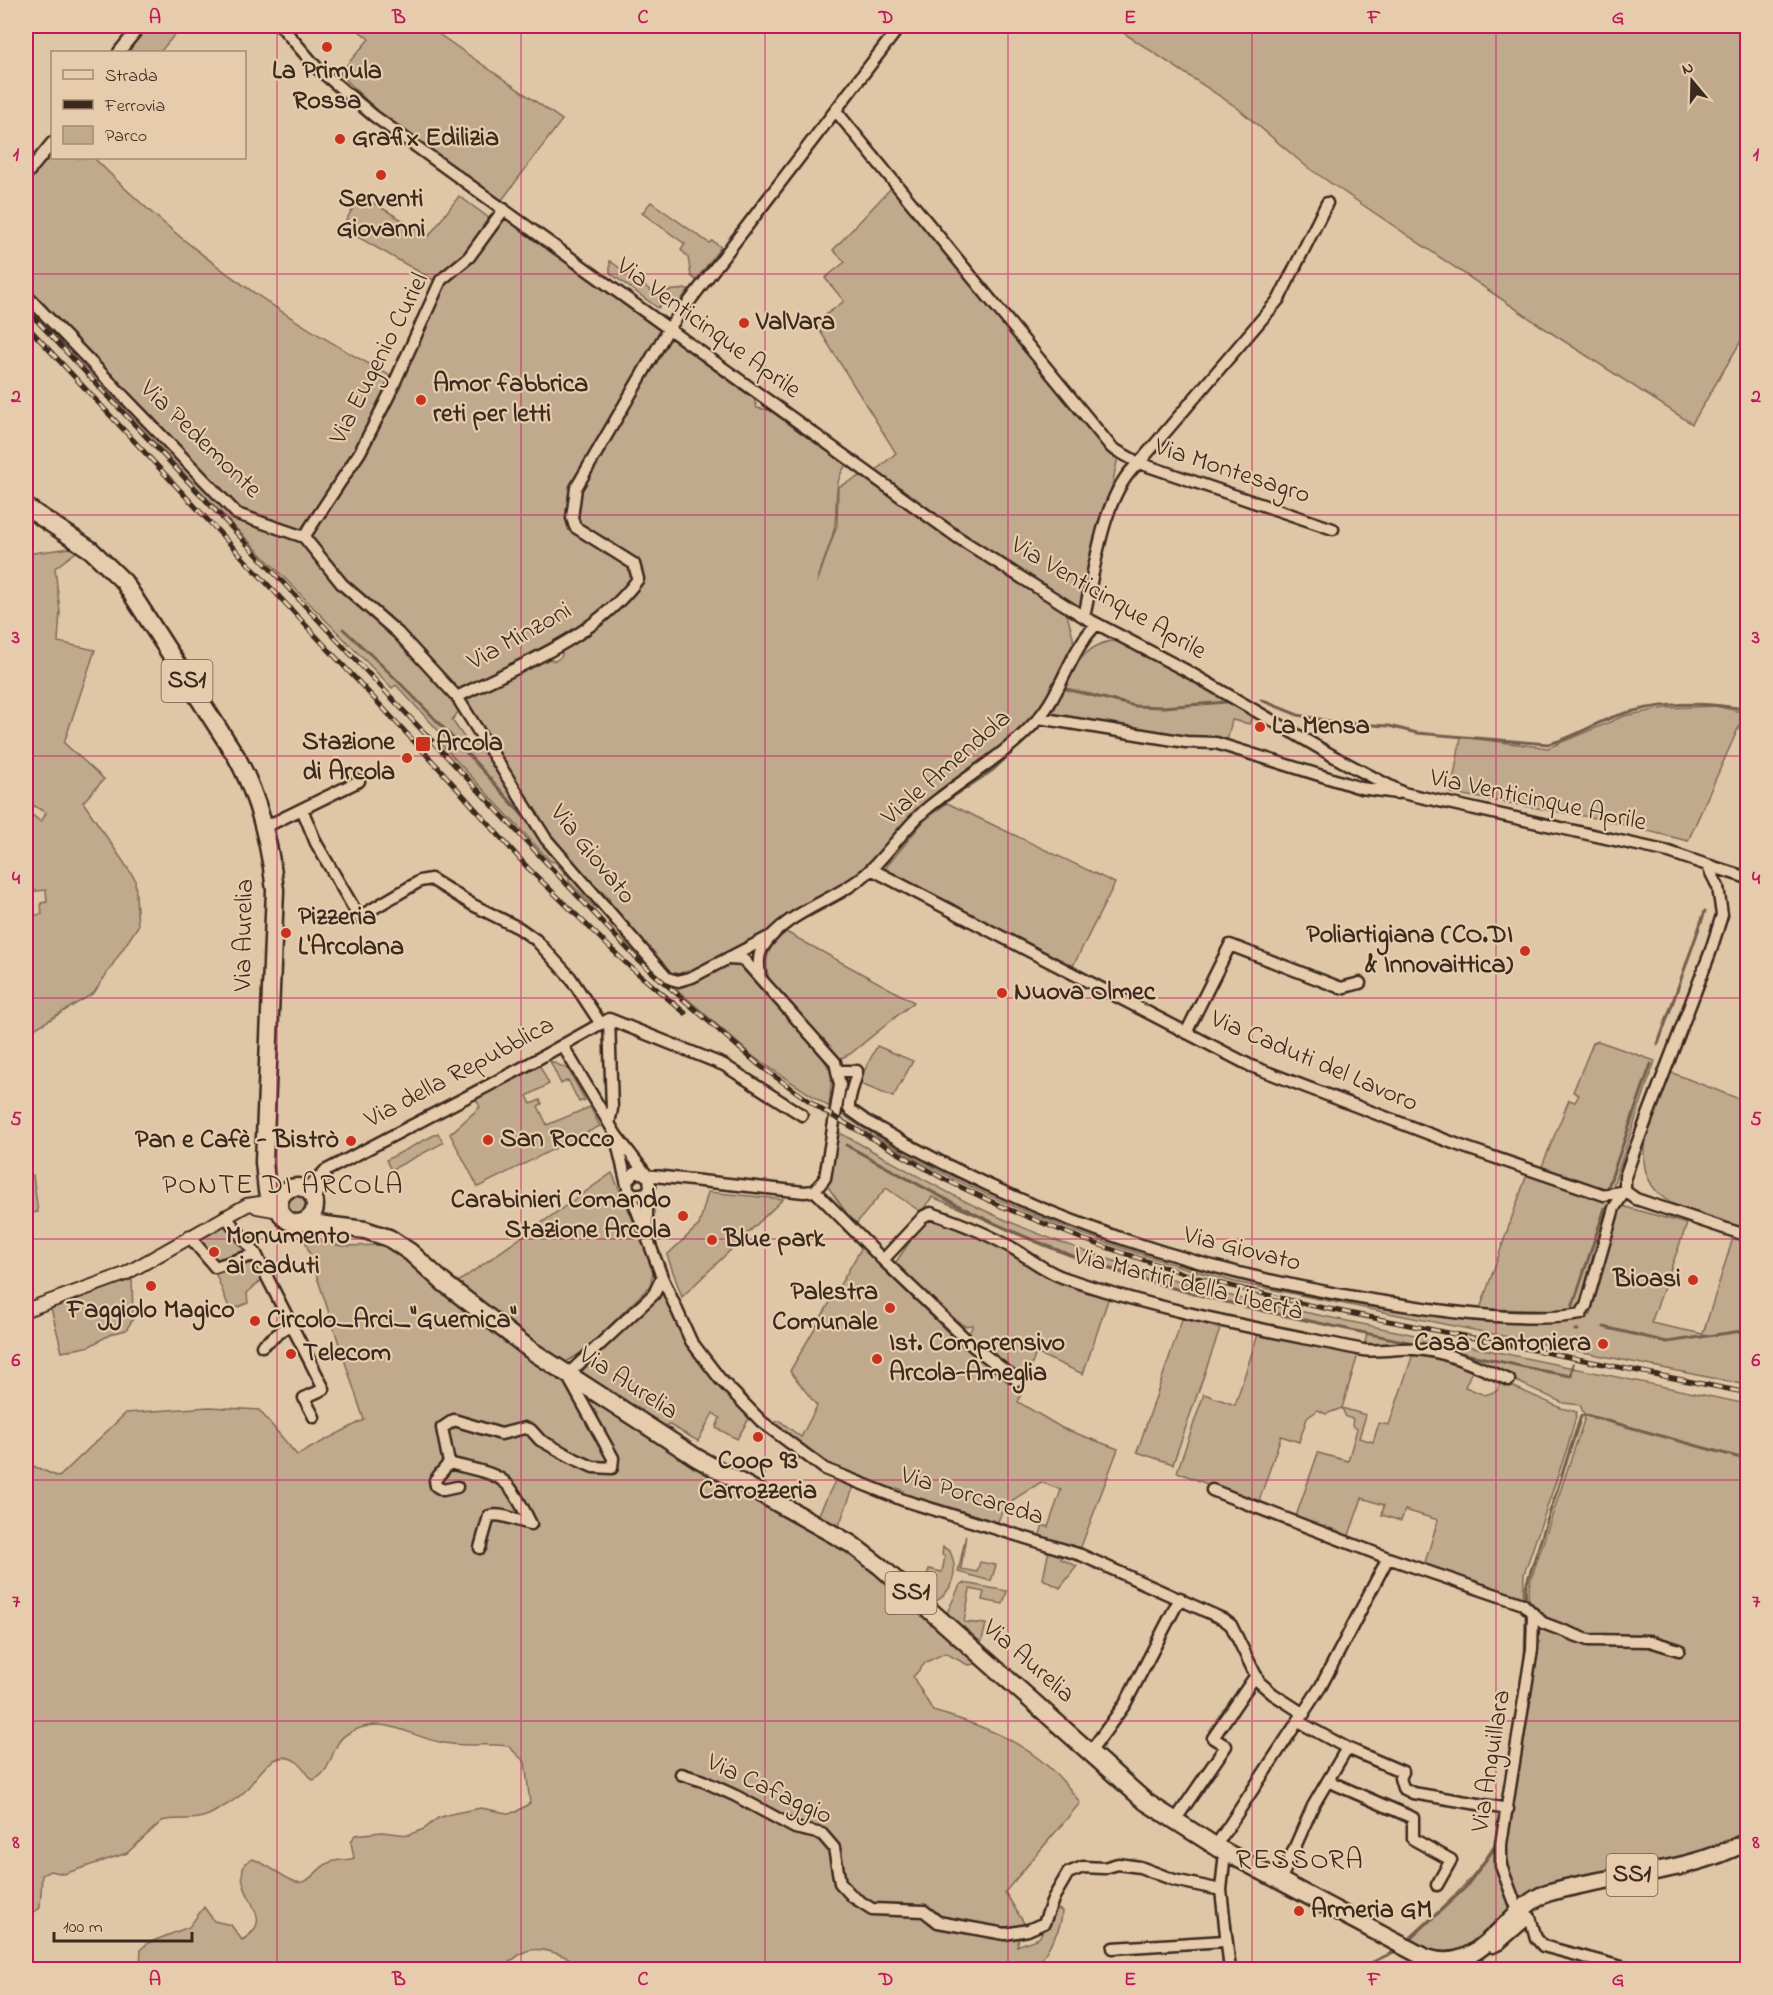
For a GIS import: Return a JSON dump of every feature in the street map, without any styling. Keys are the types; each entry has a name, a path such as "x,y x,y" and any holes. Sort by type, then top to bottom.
{"main road":[{"name":"Via Aurelia","path":"26,507 91,550 124,582 236,756 247,779 263,828 275,890 267,1048 265,1171"},
{"name":"SS1","path":"265,1171 266,1188 281,1201"},
{"name":"SS1","path":"265,1171 289,1221 302,1222"},
{"path":"281,1201 295,1188 312,1201 310,1217 302,1222"},
{"name":"SS1","path":"312,1201 339,1226"},
{"name":"Via Aurelia","path":"302,1222 339,1226 389,1238 410,1252 497,1326 567,1375 697,1458 851,1544 881,1567 1146,1802 1174,1822 1220,1850 1424,1957 1443,1963 1468,1956 1486,1945 1529,1902 1547,1893 1701,1861 1748,1842"}],"street":[{"path":"120,51 140,26"},
{"name":"Via Venticinque Aprile","path":"281,26 304,56 346,95 957,537 1084,617 1187,671 1403,794 1669,852 1748,878"},
{"path":"669,328 900,26"},
{"path":"836,111 1113,448 1139,463 1279,299 1327,203"},
{"path":"26,175 51,144"},
{"name":"Via Eugenio Curiel","path":"304,537 360,452 389,395 441,279 469,257 504,209"},
{"name":"Via Pedemonte","path":"26,295 237,514 304,537"},
{"name":"Via Minzoni","path":"457,696 567,642 626,596 638,579 634,564 575,527 572,518 573,503 580,480 669,328"},
{"name":"Via Montesagro","path":"1084,617 1110,508 1127,472 1139,463 1334,529"},
{"path":"304,537 342,584 398,633 457,696"},
{"name":"Viale Amendola","path":"760,978 758,961 762,948 774,935 795,918 876,871 916,818 935,801 997,759 1045,719 1082,639 1097,624"},
{"name":"Via Giovato","path":"457,696 546,839 659,972 667,978 678,981 774,935"},
{"path":"1045,719 1186,742 1216,743 1361,788 1403,794"},
{"path":"263,828 359,781"},
{"path":"302,809 316,843 359,917 426,879 435,880 484,910 519,927 536,940 570,977 605,1021 724,1065 802,1115"},
{"path":"1707,865 1718,887 1722,915 1710,953 1632,1157 1625,1177 1625,1191 1635,1199 1748,1236"},
{"name":"Via Caduti del Lavoro","path":"876,871 1251,1066 1461,1146 1604,1195 1625,1191"},
{"path":"1185,1033 1230,945 1341,988 1360,983"},
{"path":"628,1189 632,1175 644,1174 804,1192 815,1191 825,1178 840,1084 835,1062 744,960 728,959"},
{"path":"605,1021 612,1109 609,1123"},
{"name":"Via della Repubblica","path":"312,1201 332,1167 372,1144 563,1046 605,1021"},
{"path":"563,1046 616,1135 644,1174 649,1190 645,1210 649,1239"},
{"name":"Via Giovato","path":"838,1071 856,1071 855,1083 848,1098 849,1108 857,1115 926,1155 1008,1196 1086,1227 1158,1251 1240,1275 1326,1294 1453,1312 1529,1316 1581,1314 1586,1306 1614,1208 1625,1191"},
{"path":"616,1135 628,1189 649,1239"},
{"path":"628,1189 638,1196 676,1179"},
{"path":"26,1310 125,1274 247,1205 266,1188"},
{"path":"815,1191 883,1260 974,1346 1017,1380"},
{"path":"247,1205 281,1201"},
{"name":"Via Martiri della Libertà","path":"883,1260 924,1216 931,1213 1004,1243 1050,1272 1131,1298 1363,1350 1376,1352 1414,1349 1435,1352 1509,1380"},
{"path":"225,1216 256,1254 324,1389 304,1398 314,1417"},
{"path":"189,1236 215,1267 256,1254"},
{"name":"Via Porcareda","path":"649,1239 662,1277 692,1341 720,1379 762,1422 825,1469 903,1500 1081,1555 1223,1619 1231,1625 1256,1675 1273,1694 1302,1718 1347,1748 1403,1772 1400,1778 1403,1788 1413,1793 1504,1809"},
{"path":"458,1487 443,1490 436,1486 435,1480 449,1462 442,1428 454,1420 501,1434 525,1428 531,1430 540,1440 575,1459 593,1467 612,1468 613,1458 567,1375 654,1294 662,1277"},
{"path":"262,1346 281,1335 291,1324"},
{"path":"449,1462 504,1479 513,1489 531,1524 516,1521 502,1514 489,1516 480,1548"},
{"path":"1212,1490 1389,1558 1523,1604 1543,1623 1588,1640 1650,1641 1679,1650"},
{"path":"1230,1970 1225,1941 1220,1850 1302,1718 1389,1558"},
{"path":"1091,1751 1125,1704 1180,1598"},
{"name":"Via Anguillara","path":"1518,1911 1501,1866 1501,1844 1504,1809 1534,1632 1533,1615"},
{"path":"1174,1822 1226,1746 1213,1738 1256,1675"},
{"path":"1281,1881 1305,1822 1347,1748"},
{"name":"Via Cafaggio","path":"681,1774 736,1796 795,1828 822,1834 834,1848 840,1883 853,1897 872,1909 924,1911 938,1922 1005,1934 1028,1930 1044,1923 1054,1897 1068,1873 1083,1867 1104,1868 1118,1864 1140,1868 1174,1880 1221,1890"},
{"path":"1328,1781 1413,1818 1413,1839 1451,1860 1437,1885"},
{"path":"1486,1945 1493,1947 1498,1944 1530,1917 1536,1938 1543,1946 1632,1970"},
{"path":"1113,1948 1225,1941"}],"green space":[{"path":"143,26 182,26 161,51 132,51 126,46"},
{"path":"353,26 427,26 562,120 502,200 396,126 340,73 369,39"},
{"path":"1113,26 1747,26 1747,331 1692,424 1547,330 1307,167 1235,106"},
{"path":"51,148 51,159 95,159 162,222 235,279 312,331 393,377 358,450 306,529 290,530 246,516 26,291 26,182"},
{"path":"892,187 1120,448 1084,617 875,471 896,453 815,323 844,301 825,278 845,262 833,250"},
{"path":"360,195 429,236 459,196 493,221 467,255 437,282 342,228"},
{"path":"651,202 709,243 712,241 721,247 696,280 691,276 688,257 681,250 685,244 642,213"},
{"path":"505,212 667,329 575,487 570,518 633,565 637,579 599,617 577,633 530,660 457,695 306,537 361,452 446,282"},
{"path":"610,261 660,297 664,291 689,289 678,304 667,296 658,308 610,273"},
{"path":"670,330 758,394 754,398 757,408 782,412 849,461 838,483 834,531 817,583 837,525 838,487 866,473 1065,607 1073,637 1074,651 1038,718 934,800 866,872 728,958 673,980 610,912 610,900 602,891 591,890 547,838 459,697 540,656 555,661 562,656 561,647 640,579 636,563 610,547 608,539 601,536 594,538 577,526 578,488"},
{"path":"106,382 233,515 242,521 303,540 452,694 459,711 452,720 470,746 485,745 600,906 596,909 569,882 569,878 555,862 550,861 442,745 447,740 396,685 392,688 228,520 102,386"},
{"path":"78,547 80,549 55,568 60,611 58,642 95,650 64,743 104,779 83,802 135,879 138,926 94,993 31,1031 26,1031 26,900 30,916 42,914 41,903 47,902 46,890 26,892 29,887 26,867 30,864 26,862 26,810 41,822 46,813 28,802 26,805 26,554"},
{"path":"1111,641 1122,642 1224,695 1251,717 1250,724 1232,720 1227,741 1186,739 1050,718 1079,661 1098,645"},
{"path":"1716,706 1745,713 1688,841 1601,819 1451,793 1461,737 1548,748 1624,716 1666,708"},
{"path":"947,803 1115,883 1071,970 884,870 923,822"},
{"path":"786,932 914,1002 850,1054 837,1060 770,982 767,966 768,954 775,942"},
{"path":"724,963 738,964 823,1058 832,1074 829,1107 755,1058 673,986 689,982"},
{"path":"1598,1041 1655,1061 1613,1186 1604,1193 1540,1171 1569,1100 1575,1102 1579,1095 1573,1092 1593,1043"},
{"path":"877,1046 913,1061 893,1097 858,1083"},
{"path":"550,1061 568,1069 585,1100 579,1102 568,1080 561,1084"},
{"name":"San Rocco","path":"540,1066 549,1084 527,1096 531,1104 540,1100 542,1104 538,1106 547,1125 590,1107 600,1126 478,1187 450,1134 480,1107 476,1099"},
{"path":"1670,1072 1747,1102 1747,1228 1673,1204 1652,1186 1646,1171 1644,1154 1646,1137 1650,1120"},
{"path":"851,1073 847,1109 1008,1198 1325,1296 1544,1319 1591,1315 1596,1283 1618,1205 1687,1224 1651,1323 1703,1334 1733,1238 1747,1242 1747,1385 1234,1282 1131,1251 1030,1214 981,1192 886,1142 841,1114 845,1075"},
{"path":"836,1131 941,1189 1010,1222 1110,1260 1178,1281 1246,1300 1747,1404 1747,1833 1709,1854 1537,1890 1517,1900 1502,1852 1534,1611 1528,1596 1530,1582 1585,1417 1580,1405 1563,1403 1508,1377 1436,1349 1364,1348 1367,1333 1184,1292 1074,1256 932,1197 921,1212 886,1188 855,1225 828,1187"},
{"path":"438,1133 443,1143 391,1170 386,1160"},
{"path":"612,1173 654,1267 650,1286 584,1351 566,1362 557,1359 458,1282"},
{"path":"1527,1174 1612,1201 1582,1307 1576,1311 1480,1309"},
{"path":"33,1175 38,1212 26,1214 26,1176"},
{"path":"297,1188 309,1193 314,1205 309,1217 297,1222 285,1217 280,1205 285,1193"},
{"name":"Blue park","path":"708,1192 783,1199 682,1297 667,1255 699,1225"},
{"path":"927,1216 972,1231 1050,1275 1109,1297 1083,1374 1036,1353 1018,1402 1062,1428 1118,1449 1079,1552 1039,1537 1043,1525 1048,1527 1061,1490 1041,1482 1005,1505 996,1526 901,1497 903,1491 897,1488 894,1495 825,1467 768,1424 780,1421 801,1437 817,1406 790,1371 862,1247 963,1347 973,1325 965,1326 942,1309 894,1265"},
{"path":"227,1221 250,1250 213,1263 194,1240"},
{"path":"303,1234 315,1240 342,1246 385,1245 417,1263 427,1274 864,1562 980,1663 968,1665 945,1653 926,1662 913,1677 933,1711 976,1725 1016,1743 1050,1768 1080,1803 1005,1892 1024,1923 1017,1946 1039,1938 1056,1908 1062,1911 1059,1927 1037,1970 588,1970 566,1957 539,1950 524,1952 507,1964 496,1968 459,1965 437,1970 143,1969 140,1965 141,1949 148,1943 189,1927 204,1907 214,1921 231,1925 242,1940 253,1931 257,1923 257,1914 242,1875 245,1863 253,1859 291,1880 303,1882 326,1864 354,1858 351,1842 355,1835 382,1832 408,1835 424,1829 438,1818 455,1813 481,1808 507,1813 516,1812 530,1803 525,1762 508,1746 444,1743 396,1728 373,1725 347,1734 337,1744 325,1771 313,1780 297,1762 289,1758 274,1760 262,1770 240,1796 208,1815 195,1819 162,1821 127,1853 64,1874 50,1871 42,1875 40,1908 26,1917 26,1463 59,1477 126,1413 210,1407 259,1410 297,1455 364,1420"},
{"path":"254,1256 265,1277 247,1293 248,1303 230,1310 215,1272"},
{"path":"132,1279 133,1319 126,1330 111,1334 90,1346 62,1352 51,1308"},
{"path":"664,1291 726,1391 750,1417 737,1439 716,1428 720,1418 713,1413 698,1441 668,1424 664,1431 579,1374"},
{"path":"1183,1317 1220,1329 1173,1464 1137,1452"},
{"path":"1259,1331 1359,1351 1342,1408 1326,1414 1318,1410 1307,1418 1299,1442 1281,1436 1258,1504 1177,1472 1204,1394 1235,1405"},
{"path":"1414,1351 1473,1369 1465,1387 1485,1395 1497,1391 1501,1381 1561,1408 1577,1412 1568,1446 1524,1574 1523,1604 1423,1569 1438,1520 1405,1510 1401,1521 1382,1515 1384,1505 1362,1498 1348,1538 1295,1519 1318,1453 1348,1461 1357,1429 1352,1425 1353,1419 1346,1417 1342,1408 1366,1415 1359,1438 1373,1442 1379,1423 1389,1425"},
{"path":"836,1479 854,1486 838,1528 817,1518"},
{"path":"966,1535 961,1569 977,1572 980,1562 996,1565 991,1581 958,1572"},
{"path":"943,1547 950,1551 954,1574 950,1587 940,1599 933,1603 909,1579 910,1576 926,1579 929,1569 942,1572 945,1557 942,1555"},
{"path":"1049,1550 1062,1553 1061,1559 1077,1566 1060,1588 1043,1579"},
{"path":"964,1583 1007,1591 1003,1604 982,1600 984,1592 970,1589 964,1622 986,1624 981,1644 946,1615 960,1585"},
{"path":"1493,1847 1515,1907 1478,1940 1454,1951 1425,1948 1407,1940 1464,1885"}],"waterway":[{"path":"343,629 442,727 536,831"},
{"path":"1061,690 1062,688 1135,706 1163,707 1227,702"},
{"path":"1261,700 1298,715 1339,723 1389,726 1417,733 1548,744 1565,739 1613,717 1646,708 1697,704 1748,710"},
{"path":"1048,717 1056,702"},
{"path":"881,869 920,822 993,770 1044,722"},
{"path":"810,916 843,898 876,874"},
{"path":"1658,1044 1705,911"},
{"path":"1608,1187 1651,1064"},
{"path":"846,1145 987,1220 1045,1246 1132,1276 1247,1307 1538,1370 1571,1376 1573,1364"},
{"path":"1572,1308 1605,1208"},
{"path":"1604,1327 1667,1342 1748,1330"},
{"path":"1525,1602 1526,1586 1581,1416 1586,1415 1748,1460"},
{"path":"1525,1659 1526,1612"},
{"path":"1407,1942 1465,1888 1496,1846"},
{"path":"1356,1970 1398,1950"}],"railway":[{"path":"26,309 637,959 759,1065 822,1110 946,1180 1003,1207 1085,1240 1194,1277 1309,1305 1748,1393"},
{"path":"26,325 437,766 528,868 628,965 685,1013"}],"place":[{"name":"La Primula Rossa","path":"327,47"},
{"name":"Grafix Edilizia","path":"340,139"},
{"name":"Serventi Giovanni","path":"381,175"},
{"name":"ValVara","path":"744,323"},
{"name":"Amor fabbrica reti per letti","path":"421,400"},
{"name":"La Mensa","path":"1260,727"},
{"name":"Arcola","path":"423,744"},
{"name":"Stazione di Arcola","path":"407,758"},
{"name":"Pizzeria L'Arcolana","path":"286,933"},
{"name":"Poliartigiana (CO.DI & Innovaittica)","path":"1525,951"},
{"name":"Nuova Olmec","path":"1002,993"},
{"name":"San Rocco","path":"488,1140"},
{"name":"Pan e Cafè - Bistrò","path":"351,1141"},
{"name":"Carabinieri Comando Stazione Arcola","path":"683,1216"},
{"name":"Blue park","path":"712,1240"},
{"name":"Monumento ai caduti","path":"214,1252"},
{"name":"Bioasi","path":"1693,1280"},
{"name":"Faggiolo Magico","path":"151,1286"},
{"name":"Palestra Comunale","path":"890,1308"},
{"name":"Circolo_Arci_\"Guernica\"","path":"255,1321"},
{"name":"Casa Cantoniera","path":"1603,1344"},
{"name":"Telecom","path":"291,1354"},
{"name":"Ist. Comprensivo Arcola-Ameglia","path":"877,1359"},
{"name":"Coop 93 Carrozzeria","path":"758,1437"},
{"name":"Armeria GM","path":"1299,1911"}],"district":[{"name":"PONTE DI ARCOLA","path":"283,1186"},
{"name":"RESSORA","path":"1300,1861"}]}
